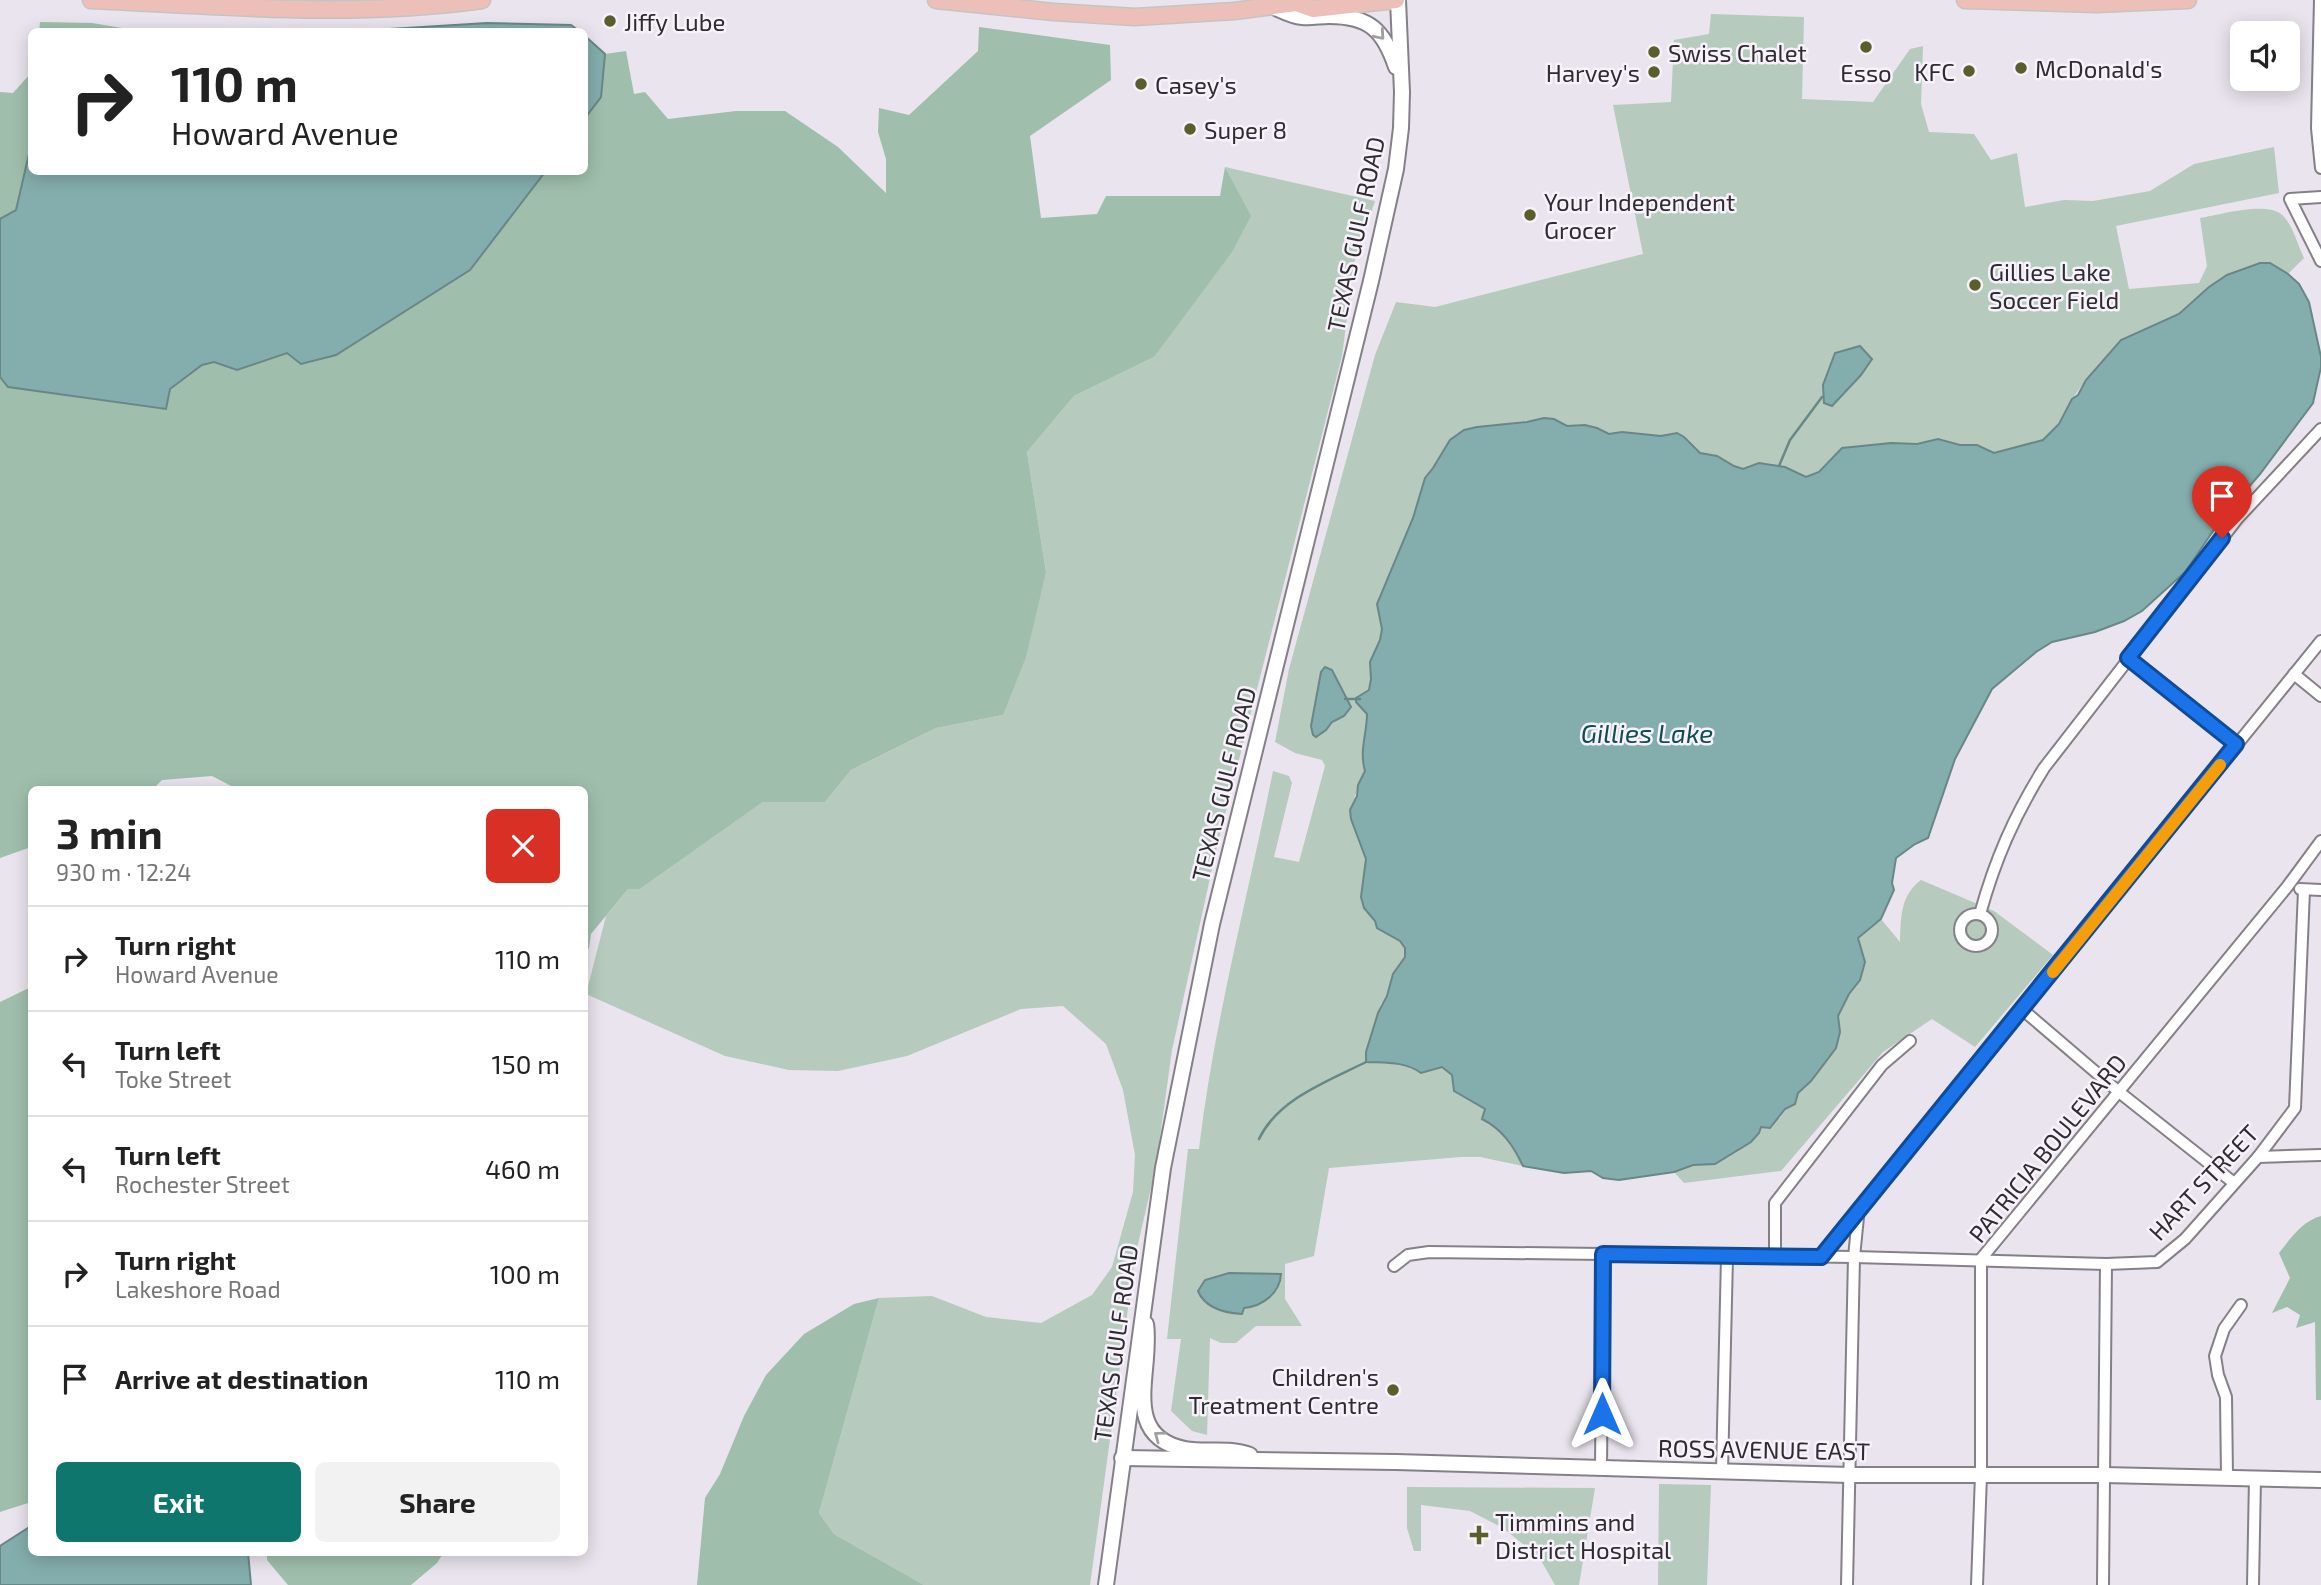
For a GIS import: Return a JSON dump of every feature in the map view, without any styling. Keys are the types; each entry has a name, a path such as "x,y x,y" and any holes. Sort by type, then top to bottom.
{"main road":[{"path":"91,0 312,10 431,7 482,0"},
{"path":"936,0 1135,17 1234,11 1298,1 1312,9 1397,0"},
{"name":"TEXAS GULF ROAD","path":"1106,1585 1163,1168 1212,924 1393,182 1401,128 1397,0"},
{"path":"1965,0 2096,4 2188,0"},
{"path":"1271,6 1302,17 1350,17 1363,21 1383,37 1401,74"},
{"path":"1144,1305 1149,1340 1143,1409 1149,1428 1160,1440 1177,1447 1245,1453 1271,1462"},
{"name":"ROSS AVENUE EAST","path":"1122,1458 1396,1462 1850,1475 2104,1475 2321,1480"}],"street":[{"path":"2320,0 2317,128 2321,169"},
{"path":"2321,197 2290,199 2321,261"},
{"path":"1980,914 1993,869 2025,799 2044,768 2238,518 2321,429"},
{"path":"1821,1257 2321,641"},
{"path":"2128,658 2236,744"},
{"path":"2294,674 2321,696"},
{"name":"PATRICIA BOULEVARD","path":"1977,1585 1981,1475 1981,1259 2287,887 2321,841"},
{"path":"2287,887 2321,890"},
{"name":"HART STREET","path":"1394,1266 1408,1255 1429,1252 1981,1259 2106,1264 2157,1262 2185,1239 2258,1157 2295,1108 2304,890"},
{"path":"2023,1010 2119,1092 2234,1183"},
{"path":"1775,1257 1775,1203 1882,1065 1910,1041"},
{"path":"2258,1157 2321,1155"},
{"path":"1847,1585 1854,1257 1859,1207"},
{"path":"1601,1468 1603,1254"},
{"path":"1722,1471 1727,1257"},
{"path":"2103,1585 2106,1264"},
{"path":"2227,1478 2226,1398 2215,1356 2224,1329 2241,1305"},
{"path":"2253,1585 2255,1478"}],"shaded area":[{"path":"1711,14 1804,17 1802,99 1873,102 1910,49 1923,46 1921,104 1929,132 1974,134 1991,160 2017,153 2025,207 2064,200 2093,201 2150,191 2194,164 2274,147 2279,193 2116,226 2129,289 2199,283 2207,266 2200,218 2232,212 2257,209 2278,212 2291,227 2304,258 2288,274 2270,263 2260,263 2228,275 2209,287 2179,314 2121,340 2086,380 2059,424 2043,440 1994,453 1977,445 1960,445 1938,439 1917,444 1891,443 1842,448 1819,472 1806,477 1785,467 1760,463 1743,469 1734,466 1717,456 1700,453 1678,433 1661,436 1622,432 1609,434 1585,425 1567,426 1554,418 1516,422 1450,440 1425,478 1413,518 1377,604 1382,629 1380,640 1370,662 1369,690 1356,702 1367,714 1363,749 1365,771 1351,812 1353,827 1366,857 1362,900 1377,928 1400,941 1405,948 1405,957 1393,974 1387,996 1381,1004 1366,1052 1367,1062 1402,1065 1421,1073 1442,1067 1452,1075 1455,1091 1485,1109 1482,1119 1506,1139 1523,1166 1480,1157 1461,1157 1329,1168 1314,1256 1285,1264 1285,1299 1302,1326 1256,1326 1236,1343 1221,1343 1210,1338 1207,1435 1192,1431 1171,1411 1181,1339 1167,1339 1188,1149 1199,1149 1222,1006 1273,771 1289,776 1292,783 1274,857 1299,862 1325,766 1322,760 1295,753 1275,742 1289,669 1375,355 1396,302 1435,307 1643,254 1613,105 1671,102 1674,40 1709,34"},
{"path":"40,22 92,23 122,28 39,28"},
{"path":"979,27 1110,45 1111,80 1030,136 1041,218 1097,214 1106,196 1220,196 1225,167 1251,216 1232,252 1154,357 1074,396 1027,452 1046,572 1026,657 1003,715 936,728 851,770 825,802 763,802 640,889 628,889 591,934 588,949 588,786 231,786 212,776 162,780 156,786 28,786 28,848 0,858 0,377 8,387 165,409 170,389 202,365 214,362 237,370 287,353 336,355 470,270 543,175 588,175 588,114 601,97 605,54 626,51 634,94 645,92 668,119 736,111 785,111 838,147 886,193 886,159 878,132 879,108 909,115 978,51"},
{"path":"28,76 28,158 16,210 0,219 0,92 13,93"},
{"path":"1225,167 1375,201 1354,263 1342,356 1218,842 1172,1050 1156,1166 1135,1257 1090,1585 924,1585 834,1534 819,1513 879,1298 932,1296 986,1317 1041,1323 1092,1295 1112,1267 1133,1192 1135,1155 1123,1090 1106,1044 1063,1006 1021,1009 907,1056 838,1071 789,1070 725,1056 588,995 588,986 606,916 628,889 640,889 763,802 825,802 851,770 936,728 1003,715 1046,572 1027,452 1074,396 1154,357 1250,216"},
{"path":"1921,880 1994,911 2053,955 1975,1047 1932,1019 1883,1052 1781,1171 1684,1183 1674,1172 1693,1165 1715,1164 1761,1127 1780,1118 1785,1109 1795,1104 1798,1093 1811,1081 1840,1032 1838,1016 1860,980 1858,938 1881,919 1900,942 1905,900"},
{"path":"28,988 28,1503 0,1512 0,1002"},
{"path":"2321,1216 2321,1400 2316,1400 2315,1322 2296,1328 2300,1315 2287,1307 2272,1313 2290,1278 2279,1253 2302,1226"},
{"path":"879,1298 819,1513 834,1534 924,1585 697,1585 705,1498 720,1474 744,1416 766,1375 804,1334 854,1304"},
{"path":"1659,1484 1711,1485 1707,1585 1658,1585"},
{"path":"1407,1487 1595,1488 1579,1585 1555,1585 1539,1557 1503,1528 1470,1511 1421,1505 1421,1551 1414,1551 1407,1528"},
{"path":"267,1556 441,1556 411,1585 288,1585 267,1560"}],"water":[{"path":"487,23 571,25 575,28 406,28"},
{"path":"588,39 605,54 601,97 588,114"},
{"path":"28,158 28,175 543,175 470,270 336,355 301,364 287,353 237,370 214,362 202,365 170,389 166,409 8,387 0,377 0,219 16,210"},
{"name":"Gillies Lake","path":"2260,263 2270,263 2288,274 2299,284 2309,302 2321,357 2313,403 2260,474 2222,518 2185,572 2142,611 2095,632 2052,642 1992,689 1955,759 1928,838 1896,858 1892,883 1894,890 1881,919 1858,938 1865,962 1860,980 1838,1016 1840,1032 1836,1048 1811,1081 1798,1093 1795,1104 1785,1109 1770,1128 1761,1127 1751,1142 1715,1164 1693,1165 1674,1172 1619,1180 1603,1178 1591,1171 1564,1173 1523,1166 1506,1138 1482,1119 1485,1109 1454,1091 1452,1075 1442,1067 1421,1073 1402,1065 1366,1062 1366,1052 1378,1013 1387,996 1393,974 1405,957 1405,948 1400,941 1377,928 1375,921 1364,908 1361,897 1366,859 1350,810 1365,771 1363,749 1367,714 1356,702 1356,698 1369,690 1370,662 1382,629 1377,604 1413,518 1425,478 1450,440 1464,430 1477,427 1554,419 1567,426 1585,425 1609,434 1622,432 1661,436 1677,433 1700,453 1717,456 1734,466 1743,469 1759,463 1785,467 1806,477 1819,472 1842,448 1891,443 1917,444 1938,439 1960,445 1977,445 1994,453 2043,440 2059,424 2086,380 2121,340 2179,314 2227,275"},
{"path":"1860,346 1872,359 1832,406 1824,403 1823,385 1835,353"},
{"path":"1325,667 1332,670 1351,707 1344,716 1332,722 1316,737 1311,726 1321,672"},
{"path":"1229,1273 1281,1274 1274,1293 1258,1305 1244,1308 1242,1314 1216,1308 1205,1302 1198,1291 1205,1280"},
{"path":"28,1528 28,1556 248,1556 251,1585 0,1585 0,1546"}],"waterway":[{"path":"1779,466 1790,440 1822,397"},
{"path":"1345,699 1360,699"},
{"path":"1259,1139 1267,1125 1291,1102 1320,1084 1366,1062"}],"slow traffic":[{"path":"2053,972 2220,765"}],"place":[{"name":"Jiffy Lube","path":"610,21"},
{"name":"Esso","path":"1866,47"},
{"name":"Swiss Chalet","path":"1654,52"},
{"name":"McDonald's","path":"2021,68"},
{"name":"KFC","path":"1969,71"},
{"name":"Harvey's","path":"1654,72"},
{"name":"Casey's","path":"1141,84"},
{"name":"Super 8","path":"1190,129"},
{"name":"Your Independent Grocer","path":"1530,215"},
{"name":"Gillies Lake Soccer Field","path":"1975,285"},
{"name":"Children's Treatment Centre","path":"1393,1390"},
{"name":"Timmins and District Hospital","path":"1479,1535"}],"route":[{"path":"1602,1414 1603,1254 1821,1257 2236,744 2128,658 2222,538"}]}
